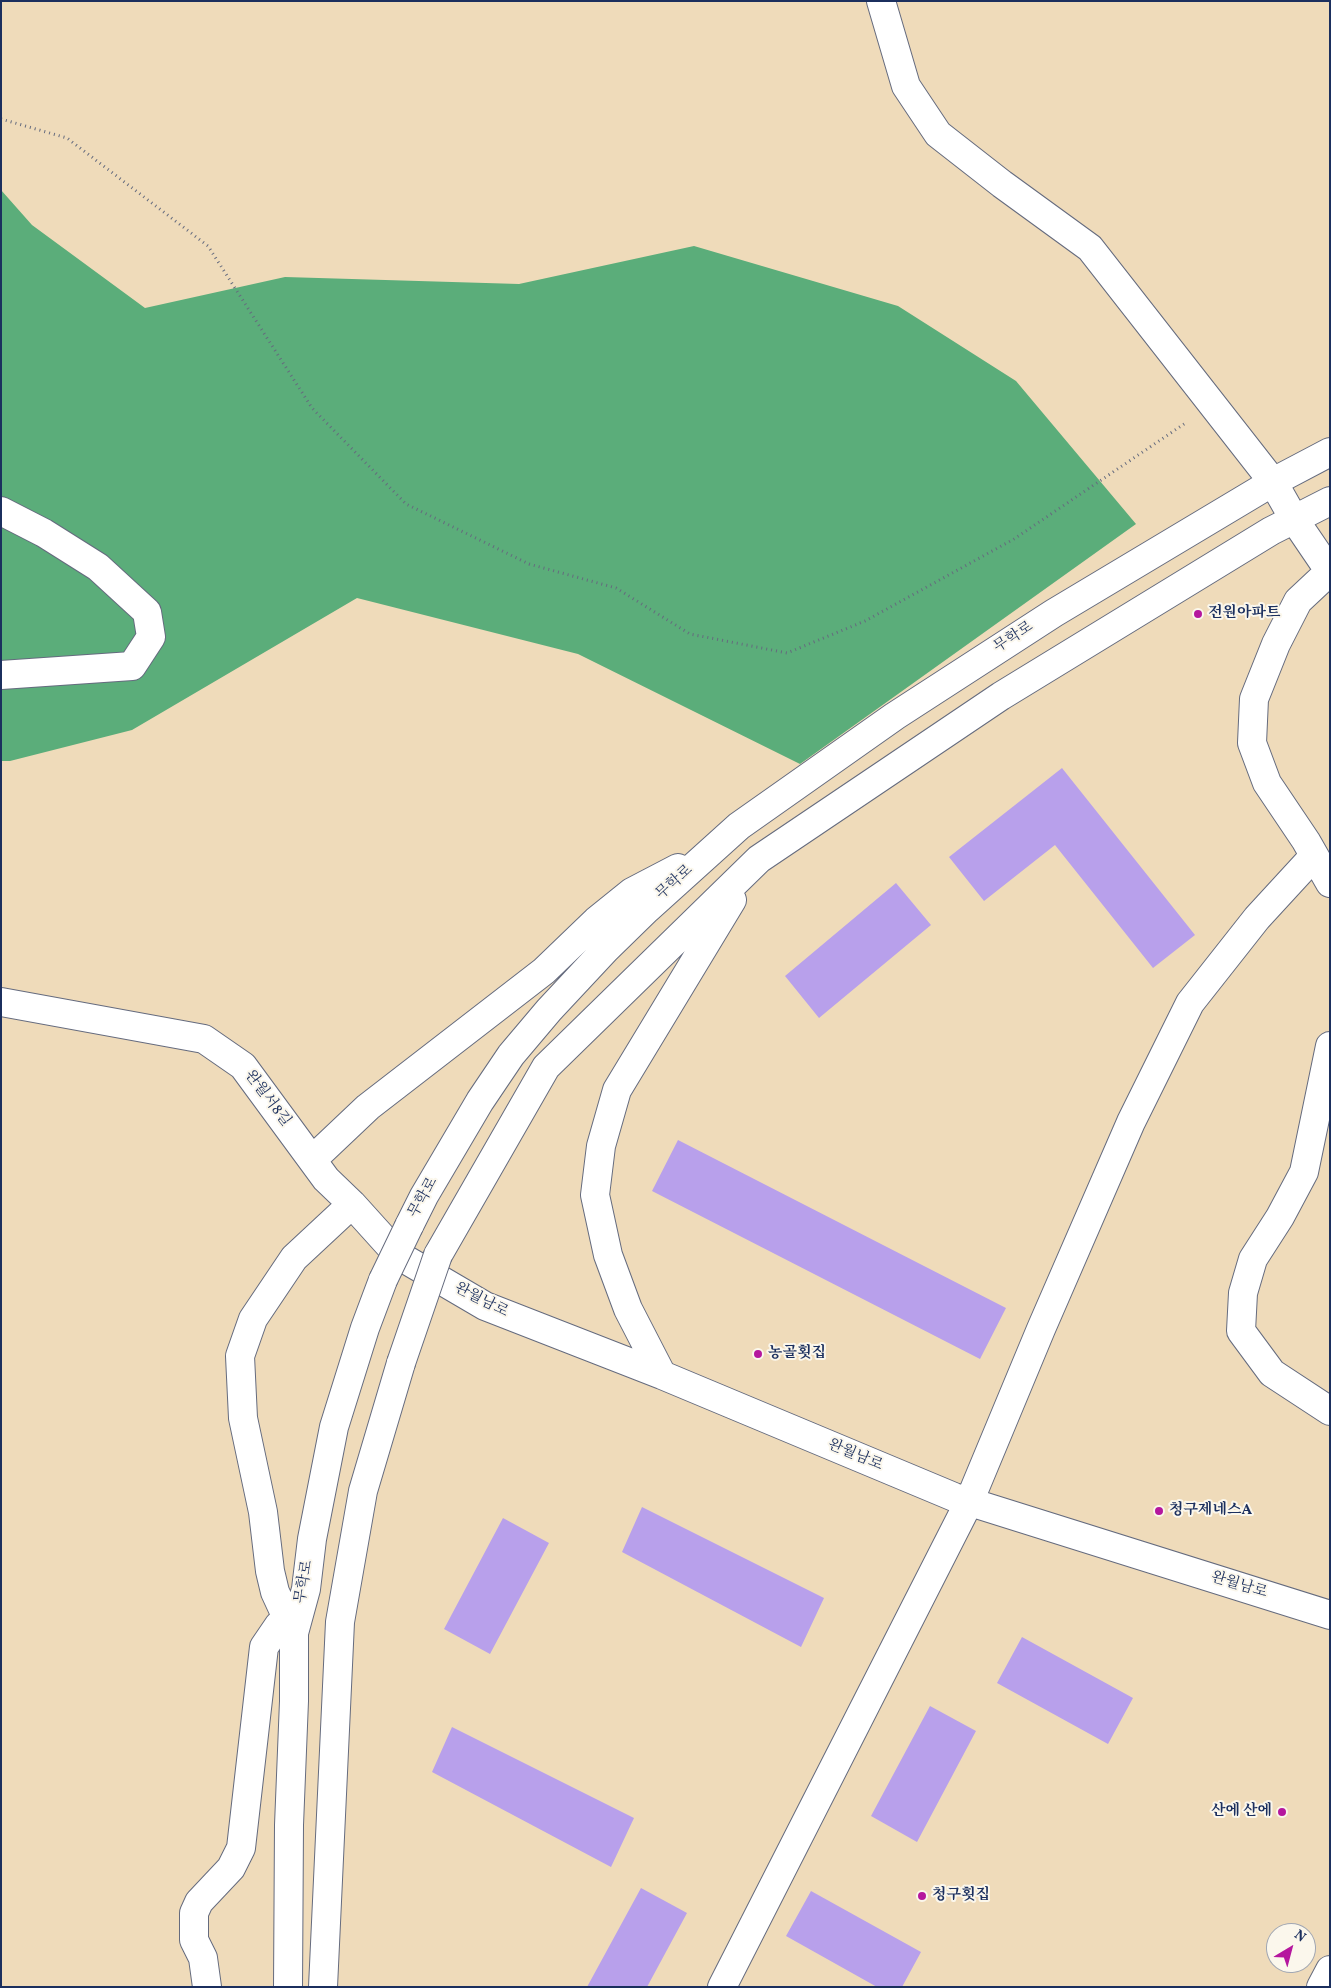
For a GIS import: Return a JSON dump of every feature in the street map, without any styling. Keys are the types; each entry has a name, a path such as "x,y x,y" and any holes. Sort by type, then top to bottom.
{"main road":[{"path":"881,1 906,86 938,134 1002,184 1090,248 1273,482 1294,519 1330,572 1298,601 1276,644 1254,699 1252,743 1267,783 1330,883"},
{"name":"무학로","path":"288,1987 289,1825 294,1701 294,1633 306,1590 312,1539 334,1426 365,1328 383,1280 424,1196 480,1101 510,1055 606,949 739,826 895,716 1054,613 1273,482 1330,452"},
{"path":"323,1987 340,1622 362,1491 401,1363 438,1255 546,1066 759,859 1001,696 1256,540 1330,501"},
{"path":"1,510 44,533 98,567 147,612 151,637 132,666 1,676"},
{"name":"무학로","path":"312,1160 368,1106 544,971 596,921 632,892 714,849"},
{"path":"722,1987 969,1502 1041,1329 1131,1122 1190,1003 1258,918 1314,856"},
{"path":"662,1375 628,1309 608,1255 595,1195 601,1146 617,1090 703,945 759,859"},
{"name":"완월서8길","path":"1,1002 204,1039 243,1066 326,1179 398,1254"},
{"path":"1330,1046 1304,1172 1280,1217 1253,1259 1243,1293 1241,1331 1272,1373 1330,1411"},
{"name":"무학로","path":"294,1633 275,1592 270,1571 263,1512 243,1418 240,1356 253,1319 294,1258 352,1204"},
{"name":"완월남로","path":"398,1254 485,1306 662,1375 969,1502 1330,1615"},
{"path":"207,1987 203,1958 194,1940 194,1913 199,1902 231,1868 241,1848 264,1647 279,1625 294,1633"},
{"path":"1321,1987 1330,1970"}],"path":[{"path":"1,119 66,138 208,246 312,408 406,504 529,564 616,588 690,634 786,653 865,621 1014,539 1211,405"}],"green space":[{"path":"1,190 32,225 145,308 285,277 519,284 694,246 898,306 1016,381 1136,524 800,764 578,654 357,598 132,730 10,761 1,761"}],"building":[{"path":"1062,768 1195,935 1153,968 1055,845 984,901 949,857"},
{"path":"896,883 931,925 819,1018 785,976"},
{"path":"678,1140 1006,1308 980,1359 652,1191"},
{"path":"642,1507 824,1598 801,1647 622,1552"},
{"path":"503,1518 549,1543 490,1654 444,1629"},
{"path":"1022,1637 1133,1698 1108,1744 997,1683"},
{"path":"930,1706 976,1731 917,1842 871,1816"},
{"path":"452,1727 634,1818 611,1867 432,1772"},
{"path":"641,1888 687,1913 647,1987 587,1987"},
{"path":"811,1891 921,1952 902,1987 877,1987 786,1936"}],"place":[{"name":"전원아파트","path":"1198,614"},
{"name":"농골횟집","path":"758,1354"},
{"name":"청구제네스A","path":"1159,1511"},
{"name":"산에 산에","path":"1282,1812"},
{"name":"청구횟집","path":"922,1896"}]}
